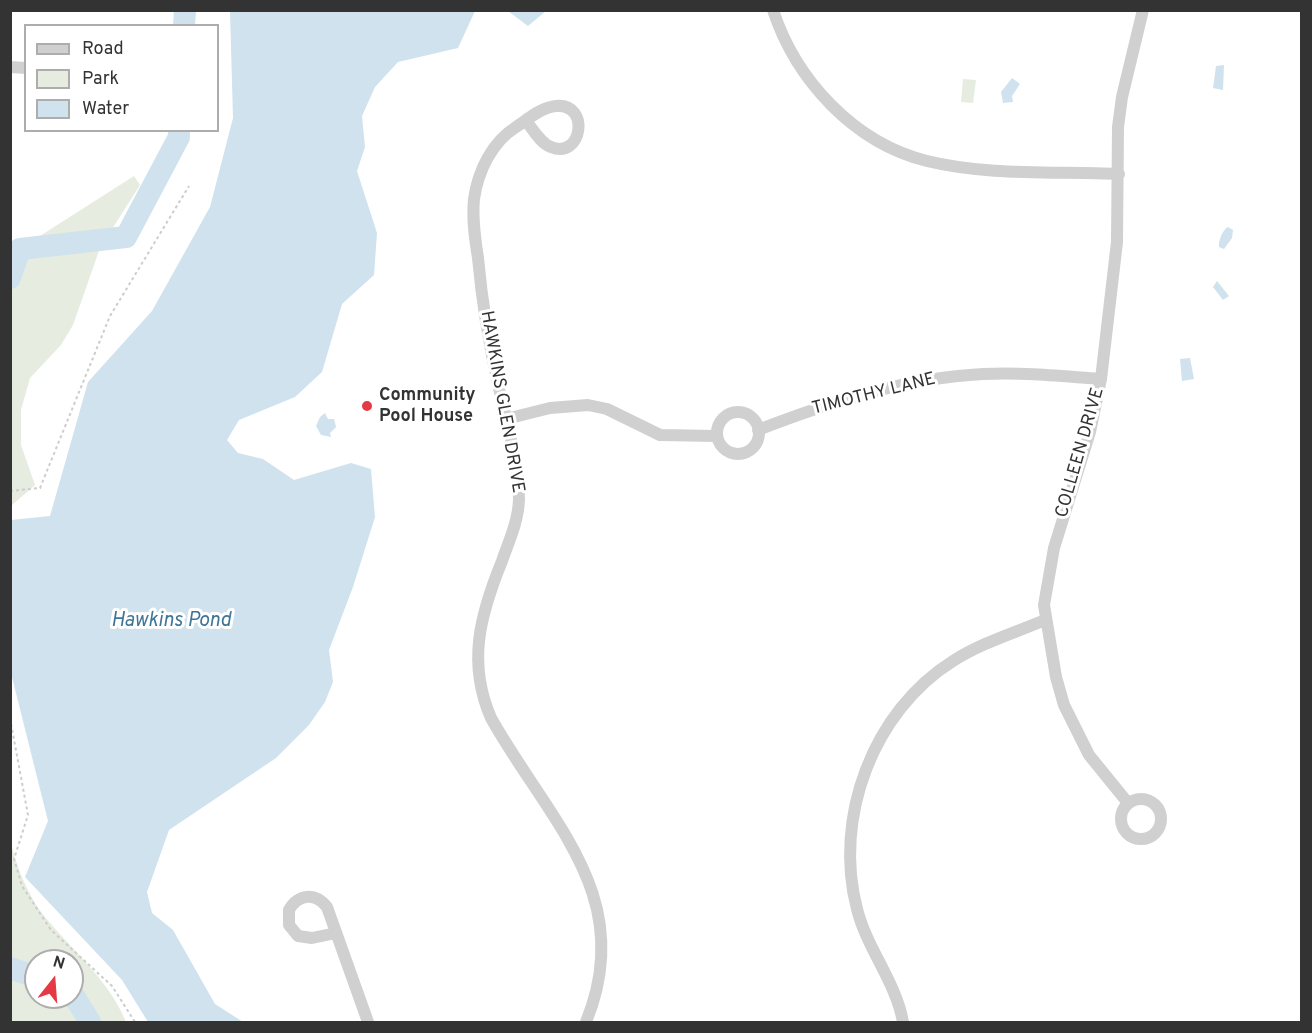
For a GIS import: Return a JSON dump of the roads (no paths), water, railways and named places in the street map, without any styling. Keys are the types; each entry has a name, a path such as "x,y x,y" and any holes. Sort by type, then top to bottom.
{"street":[{"path":"773,10 791,54 807,79 848,120 898,151 956,166 1119,174"},
{"name":"COLLEEN DRIVE","path":"1128,803 1096,764 1074,729 1056,676 1045,620 1049,567 1090,432 1101,379 1117,242 1118,127 1122,97 1143,10"},
{"name":"HAWKINS GLEN DRIVE","path":"526,121 509,132 493,148 482,170 474,201 474,223 488,339 518,482 518,510 480,621 477,651 479,680 491,718 575,850 592,885 599,918 602,953 597,988 586,1023"},
{"name":"TIMOTHY LANE","path":"758,430 863,394 948,377 1005,373 1101,379"},
{"path":"506,419 561,406 588,405 607,409 660,435 717,436"},
{"path":"733,413 749,416 758,430 754,446 742,453 726,450 717,436 721,420 733,413"},
{"path":"903,1023 894,993 865,933 853,895 850,841 852,818 865,772 887,728 901,708 935,674 973,650 1045,620"},
{"path":"336,933 368,1023"}],"water":[{"name":"Hawkins Pond","path":"230,11 475,11 458,48 398,62 375,87 362,116 365,147 357,171 377,233 374,275 342,304 322,372 295,397 239,420 227,440 238,453 263,459 294,480 351,463 371,469 375,517 353,587 329,650 333,682 325,702 309,725 276,758 169,830 147,892 152,913 173,930 215,1004 243,1022 148,1022 122,980 25,877 48,821 11,673 11,520 50,516 88,382 152,311 210,207 233,118"},
{"path":"508,11 546,11 528,26"},
{"path":"1224,65 1223,90 1213,88 1216,66"},
{"path":"1012,78 1020,84 1012,96 1013,102 1003,103 1001,92"},
{"path":"1228,227 1233,230 1232,238 1224,249 1219,247 1219,242"},
{"path":"1217,281 1229,296 1223,300 1213,287"},
{"path":"1190,358 1194,379 1182,381 1180,359"},
{"path":"325,413 328,419 334,419 336,427 330,433 331,437 321,435 316,426 320,417"}],"waterway":[{"path":"184,24 185,10"},
{"path":"10,278 20,249 126,237 179,137 179,132"},
{"path":"10,968 24,973"},
{"path":"82,1009 90,1022"}],"place":[{"name":"Community Pool House","path":"367,406"}]}
